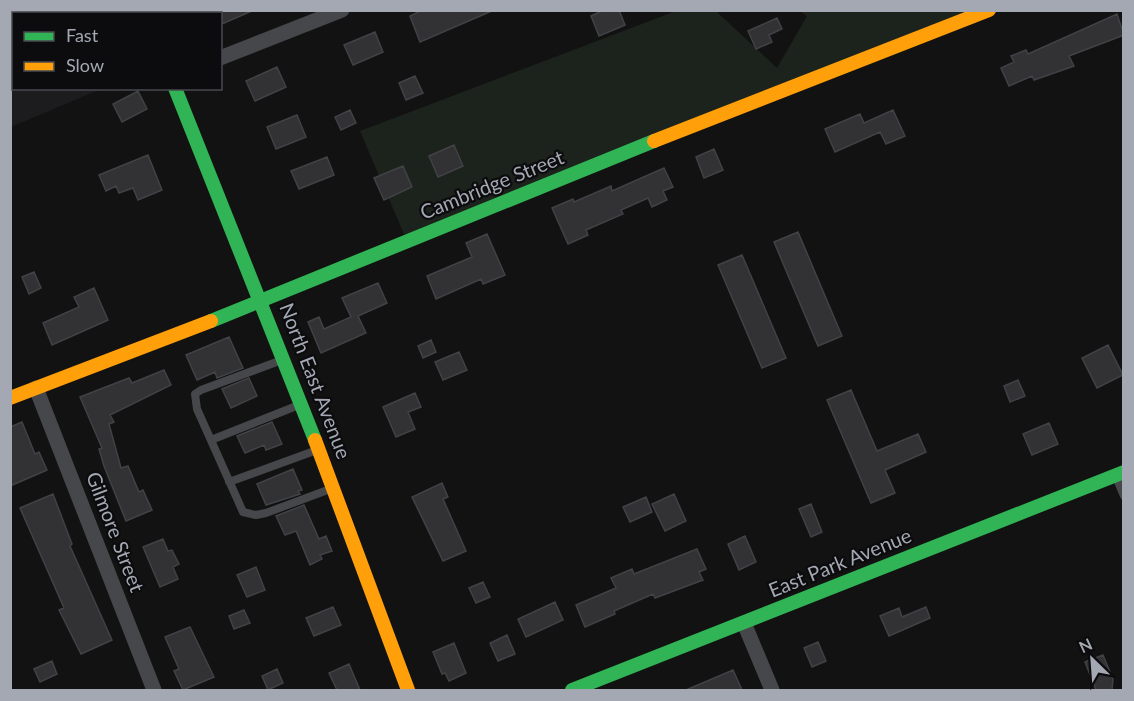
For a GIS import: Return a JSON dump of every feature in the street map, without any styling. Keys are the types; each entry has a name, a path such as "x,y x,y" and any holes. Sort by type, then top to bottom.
{"street":[{"path":"222,57 342,10"},
{"name":"Cambridge Street","path":"10,398 261,301 614,157 989,10"},
{"name":"North East Avenue","path":"177,90 319,449 408,690"},
{"name":"Gilmore Street","path":"36,388 154,690"},
{"name":"East Park Avenue","path":"572,690 1119,474"},
{"path":"744,623 772,690"}],"lane":[{"path":"284,359 195,394 197,409 243,512 256,515 266,513 334,488"},
{"path":"211,440 301,404"},
{"path":"229,482 319,449"},
{"path":"1119,474 1124,496"}],"shaded area":[{"path":"11,11 150,11 12,12 12,90 99,90 11,127"},
{"path":"676,11 716,11 777,68 807,16 800,11 983,11 406,239 360,131"}],"building":[{"path":"216,10 254,10 222,24 222,12"},
{"path":"422,10 494,10 420,42 410,16"},
{"path":"604,10 619,10 625,25 599,36 591,16"},
{"path":"1117,14 1124,35 1069,56 1074,66 1034,80 1032,76 1009,86 1001,68 1014,62 1011,56 1026,50 1028,54"},
{"path":"777,18 782,29 769,35 772,42 756,49 748,31"},
{"path":"375,32 383,52 353,65 344,45"},
{"path":"277,67 286,87 255,101 246,81"},
{"path":"415,76 423,93 406,100 399,83"},
{"path":"138,91 147,109 122,122 113,104"},
{"path":"350,110 356,123 341,130 335,117"},
{"path":"893,110 905,136 886,144 880,132 835,152 825,129 860,114 864,123"},
{"path":"297,115 306,137 276,149 267,127"},
{"path":"454,145 463,166 438,177 429,156"},
{"path":"714,149 723,170 704,178 696,157"},
{"path":"148,155 162,190 138,200 133,188 119,193 116,186 106,191 99,175"},
{"path":"327,157 334,175 299,189 291,171"},
{"path":"403,166 412,187 384,200 374,178"},
{"path":"664,168 673,187 663,191 667,200 652,207 648,198 621,210 623,214 586,230 588,235 568,244 552,208 573,199 574,202 611,186 612,191"},
{"path":"798,232 842,336 818,346 774,242"},
{"path":"487,234 505,275 483,284 481,279 436,299 427,276 472,257 466,243"},
{"path":"742,255 786,358 762,368 718,265"},
{"path":"34,272 41,288 29,294 22,277"},
{"path":"378,283 387,303 358,316 366,333 321,353 308,322 319,317 324,329 351,317 342,298"},
{"path":"94,288 108,320 52,345 43,323 79,307 74,297"},
{"path":"229,337 243,368 217,378 215,372 197,380 186,355"},
{"path":"431,340 436,352 423,358 418,346"},
{"path":"1108,345 1123,375 1097,388 1082,358"},
{"path":"459,352 467,370 443,380 435,362"},
{"path":"164,370 171,385 110,415 114,422 109,424 121,468 128,466 139,492 143,490 152,510 126,521 104,466 99,449 102,448 80,397 129,378 132,383"},
{"path":"249,378 257,396 231,408 222,389"},
{"path":"1018,380 1025,396 1010,402 1004,386"},
{"path":"851,390 877,451 918,434 926,452 885,470 895,493 871,503 827,400"},
{"path":"415,393 421,407 408,412 415,429 396,437 383,407"},
{"path":"22,422 35,454 39,452 47,470 10,486 10,427"},
{"path":"272,422 282,444 266,450 264,445 245,453 237,436"},
{"path":"1049,423 1058,444 1032,455 1023,434"},
{"path":"293,469 302,490 298,491 300,494 266,505 257,484"},
{"path":"442,483 448,497 443,499 466,551 443,561 412,497"},
{"path":"53,494 72,544 70,546 112,640 81,654 59,610 64,608 20,508"},
{"path":"674,494 686,521 665,531 652,504"},
{"path":"646,497 652,512 630,522 623,507"},
{"path":"811,504 822,532 811,537 799,509"},
{"path":"304,505 319,539 326,536 332,551 320,555 322,559 310,565 296,531 285,535 276,516"},
{"path":"745,536 756,562 739,570 728,544"},
{"path":"163,539 168,551 172,550 179,564 173,567 178,579 160,587 143,547"},
{"path":"697,549 706,569 699,572 703,580 655,598 653,594 585,627 576,605 616,588 611,578 632,569 634,574"},
{"path":"256,567 265,590 247,597 237,575"},
{"path":"483,582 490,597 476,603 469,588"},
{"path":"555,602 563,620 526,637 518,619"},
{"path":"333,607 341,625 314,636 306,618"},
{"path":"926,607 930,618 889,636 880,616 899,608 902,617"},
{"path":"244,610 250,623 234,629 229,616"},
{"path":"190,627 214,677 183,690 174,671 179,669 165,637"},
{"path":"507,635 515,654 498,661 490,643"},
{"path":"818,642 826,661 812,667 804,648"},
{"path":"454,643 466,673 449,681 445,673 442,674 433,652"},
{"path":"1103,655 1113,679 1112,690 1096,690 1085,662"},
{"path":"52,661 57,674 40,682 34,669"},
{"path":"349,664 360,690 337,690 329,673"},
{"path":"277,669 283,683 268,690 262,676"},
{"path":"733,670 742,690 686,690"}],"traffic: fast":[{"path":"176,90 315,440"},
{"path":"211,321 654,141"},
{"path":"572,690 1124,472"}],"traffic: slow":[{"path":"654,141 989,10"},
{"path":"10,398 211,321"},
{"path":"315,440 408,690"}]}
